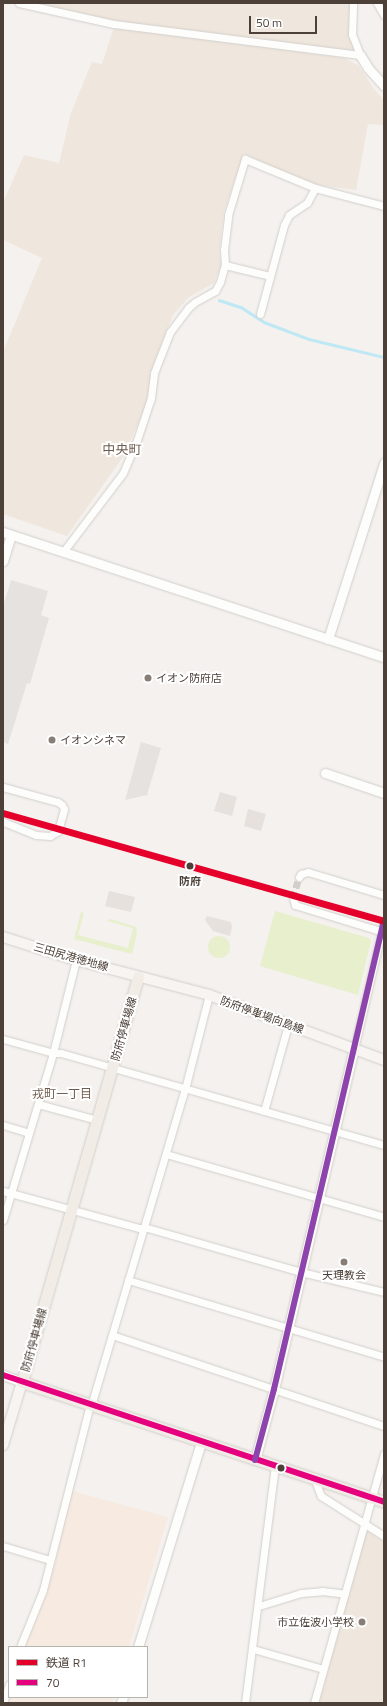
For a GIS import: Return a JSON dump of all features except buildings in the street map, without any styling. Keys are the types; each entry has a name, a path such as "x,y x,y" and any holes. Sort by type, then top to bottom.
{"main road":[{"name":"三田尻港徳地線","path":"3,937 76,960 138,977"},
{"name":"防府停車場向島線","path":"138,977 209,995 384,1060"},
{"name":"防府停車場線","path":"138,977 22,1382 92,1401 201,1442 384,1502"},
{"path":"3,1445 22,1382"}],"street":[{"path":"19,3 114,24 360,55"},
{"path":"353,3 352,34 360,55 368,68 384,86"},
{"path":"377,3 384,15"},
{"path":"63,552 123,473 149,406 154,373 170,332 188,308 195,302 216,291 225,265 224,250 228,215 245,159 315,188 384,206"},
{"path":"260,314 284,225 290,215 307,203 315,188"},
{"path":"225,265 270,276"},
{"path":"328,639 384,463"},
{"path":"3,561 7,534 384,657"},
{"path":"325,773 384,792"},
{"path":"3,787 58,802 64,809 58,830 50,836 36,835 3,822"},
{"path":"299,877 301,874 308,872 384,895"},
{"path":"293,898 295,905 382,931"},
{"path":"255,1460 274,1389 384,921"},
{"path":"3,1220 53,1053 76,960"},
{"path":"20,1646 43,1590 92,1401 185,1089 209,995"},
{"path":"264,1112 288,1025"},
{"path":"3,1039 53,1053 61,1053 384,1145"},
{"path":"38,1104 97,1120"},
{"path":"3,1125 30,1133"},
{"path":"166,1154 384,1217"},
{"path":"3,1191 144,1228 301,1272 384,1292"},
{"path":"128,1280 384,1357"},
{"path":"112,1334 384,1426"},
{"path":"3,1375 22,1382"},
{"path":"138,1646 201,1442"},
{"path":"314,1703 384,1454"},
{"path":"246,1703 275,1466"},
{"path":"314,1478 321,1496 384,1536"},
{"path":"3,1546 50,1560"},
{"path":"259,1606 301,1593 322,1591 345,1594"},
{"path":"253,1649 323,1669"},
{"path":"3,1703 8,1687"}],"shaded area":[{"path":"38,3 353,3 352,34 360,55 114,24"},
{"path":"114,27 344,58 359,66 374,89 384,100 384,125 368,124 356,190 312,184 244,154 224,211 219,253 221,265 214,283 189,297 173,315 153,366 146,406 123,457 67,536 3,514 3,352 42,258 3,240 3,203 24,155 59,163 71,113 92,62 102,64"},
{"path":"11,580 48,591 41,615 49,618 30,684 27,683 8,744 3,742 3,607"},
{"path":"141,742 161,748 147,795 125,800"},
{"path":"220,792 237,797 232,816 214,811"},
{"path":"248,809 266,814 261,831 244,826"},
{"path":"109,891 135,897 131,912 105,906"},
{"path":"207,916 231,922 232,927 230,936 213,931 205,920"},
{"path":"72,1491 168,1517 129,1646 25,1646 55,1564"},
{"name":"市立佐波小学校","path":"366,1530 384,1542 384,1703 319,1703"},
{"path":"10,1698 114,1698 112,1703 8,1703"}],"green space":[{"path":"275,911 369,938 371,941 358,995 260,966"},
{"path":"81,912 84,913 78,935 128,948 133,928 107,921 111,919 136,927 137,933 132,954 74,939"},
{"path":"219,936 227,939 230,947 227,955 219,958 211,955 208,947 211,939"}],"waterway":[{"path":"219,300 241,307 264,322 309,339 384,357"}],"tunnel":[{"path":"293,898 299,877"}],"rail line":[{"name":"R1","path":"3,813 384,921"}],"transit line":[{"path":"255,1460 274,1389 384,921"},
{"name":"70","path":"3,1375 384,1502"}],"place":[{"name":"イオン防府店","path":"148,678"},
{"name":"イオンシネマ","path":"52,740"},
{"name":"防府","path":"190,866"},
{"name":"天理教会","path":"344,1262"},
{"name":"市立佐波小学校","path":"362,1622"}],"district":[{"name":"中央町","path":"122,449"},
{"name":"戎町一丁目","path":"62,1094"}]}
